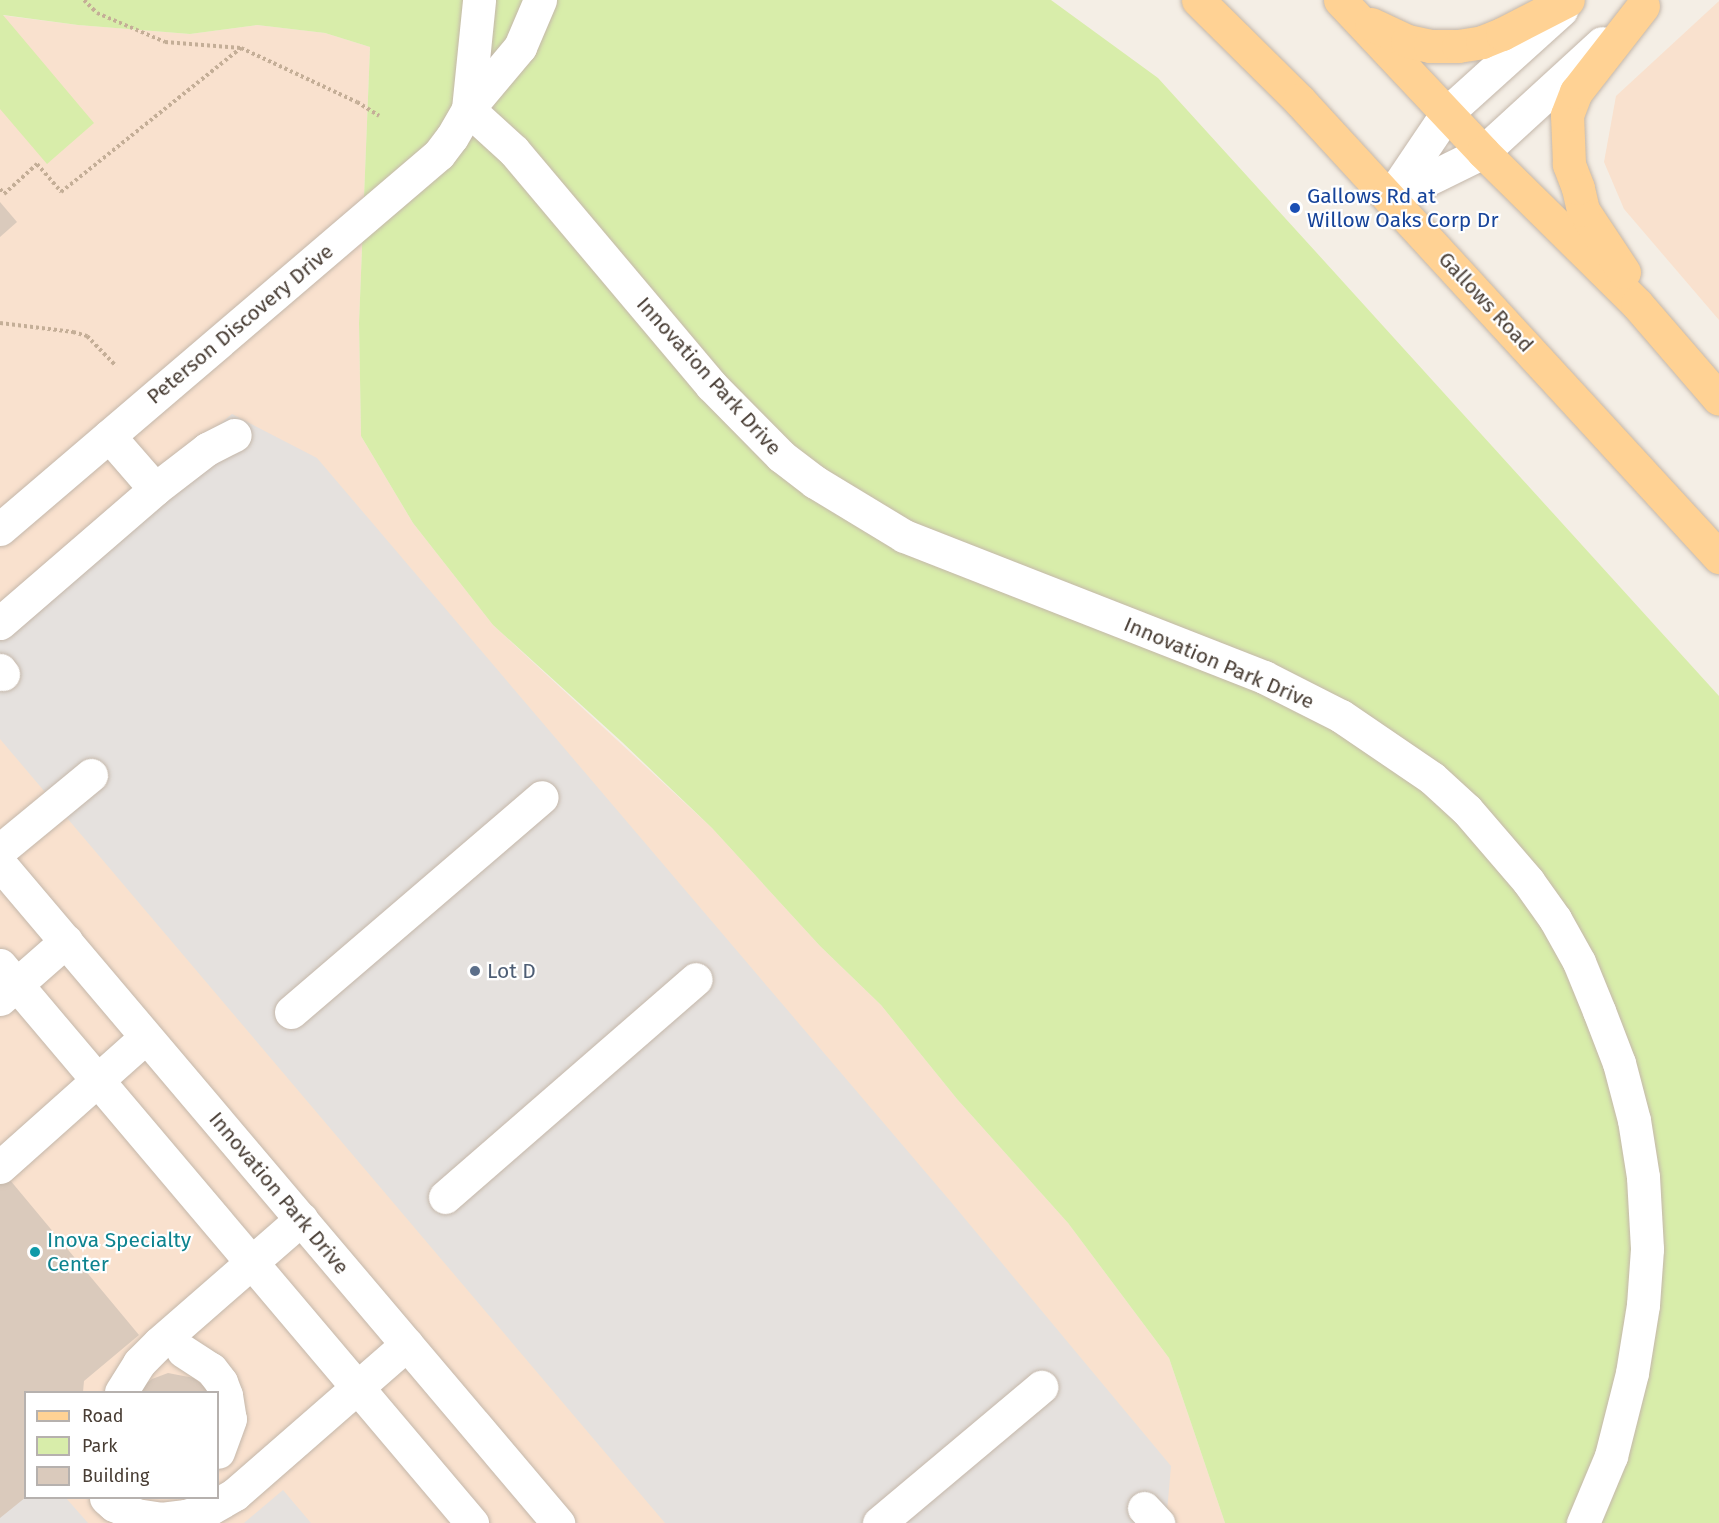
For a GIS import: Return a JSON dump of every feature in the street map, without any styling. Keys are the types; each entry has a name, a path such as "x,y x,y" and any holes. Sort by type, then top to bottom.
{"main road":[{"name":"Gallows Road","path":"1198,0 1299,100 1719,557"},
{"path":"1348,8 1407,41 1430,46 1458,46 1482,42 1502,34 1570,0"},
{"path":"1637,304 1622,267 1583,210 1569,164 1566,142 1567,115 1576,92 1646,3"},
{"path":"1348,8 1483,152 1637,304 1719,399"}],"street":[{"name":"Peterson Discovery Drive","path":"468,109 479,0"},
{"name":"Peterson Discovery Drive","path":"0,529 439,154 468,109 520,47 540,0"},
{"path":"1390,198 1447,113 1570,0"},
{"path":"1390,198 1483,152 1646,3"},
{"name":"Innovation Park Drive","path":"468,109 514,151 711,385 781,456 814,482 904,536 1264,677 1341,716 1432,778 1467,810 1528,881 1555,919 1579,962 1599,1011 1619,1063 1634,1120 1643,1177 1646,1260 1643,1305 1632,1373 1611,1456 1582,1523"},
{"path":"0,623 155,489 207,449 235,435"},
{"path":"109,436 155,489"},
{"path":"0,849 91,775"},
{"path":"291,1012 542,797"},
{"name":"Innovation Park Drive","path":"0,864 558,1523"},
{"path":"66,941 5,983 96,1079 472,1523"},
{"path":"445,1197 696,979"},
{"path":"0,1167 96,1079 146,1037"},
{"path":"122,1391 139,1363 159,1343 300,1219"},
{"path":"108,1499 114,1505 136,1515 160,1519 186,1516 211,1508 234,1494 407,1344"},
{"path":"183,1351 211,1369 221,1382 226,1395 230,1419 219,1449"},
{"path":"879,1523 1041,1387"}],"path":[{"path":"84,0 97,13 165,42 241,48 357,102 379,116"},
{"path":"0,189 4,194 37,164 62,192 241,48"},
{"path":"0,323 73,332 87,336 116,366"}],"shaded area":[{"path":"1719,1 1719,320 1624,209 1604,162 1616,96"},
{"path":"0,15 78,25 190,34 257,25 325,33 370,47 359,323 361,436 413,523 493,625 712,828 820,946 881,1005 957,1099 1068,1223 1169,1358 1225,1523 0,1523"},
{"name":"Lot D","path":"232,414 317,458 951,1202 1171,1466 1166,1523 665,1523 0,739 0,610"},
{"path":"283,1490 311,1523 244,1523"},
{"path":"24,1496 24,1499 67,1499 88,1523 0,1523 0,1516"}],"green space":[{"path":"0,0 1051,0 1158,78 1719,696 1719,1523 1225,1523 1169,1358 1068,1223 957,1099 881,1005 820,946 712,828 622,742 493,625 413,523 361,436 359,323 370,47 325,33 257,25 190,34 78,25 3,15 94,123 47,164 0,109"}],"building":[{"path":"0,202 17,222 0,237"},
{"name":"Inova Specialty Center","path":"0,1168 139,1335 84,1381 83,1391 24,1391 24,1499 0,1518"},
{"path":"168,1373 194,1378 210,1391 137,1391 152,1379"}],"place":[{"name":"Gallows Rd at Willow Oaks Corp Dr","path":"1295,208"},
{"name":"Lot D","path":"475,971"},
{"name":"Inova Specialty Center","path":"35,1252"}]}
